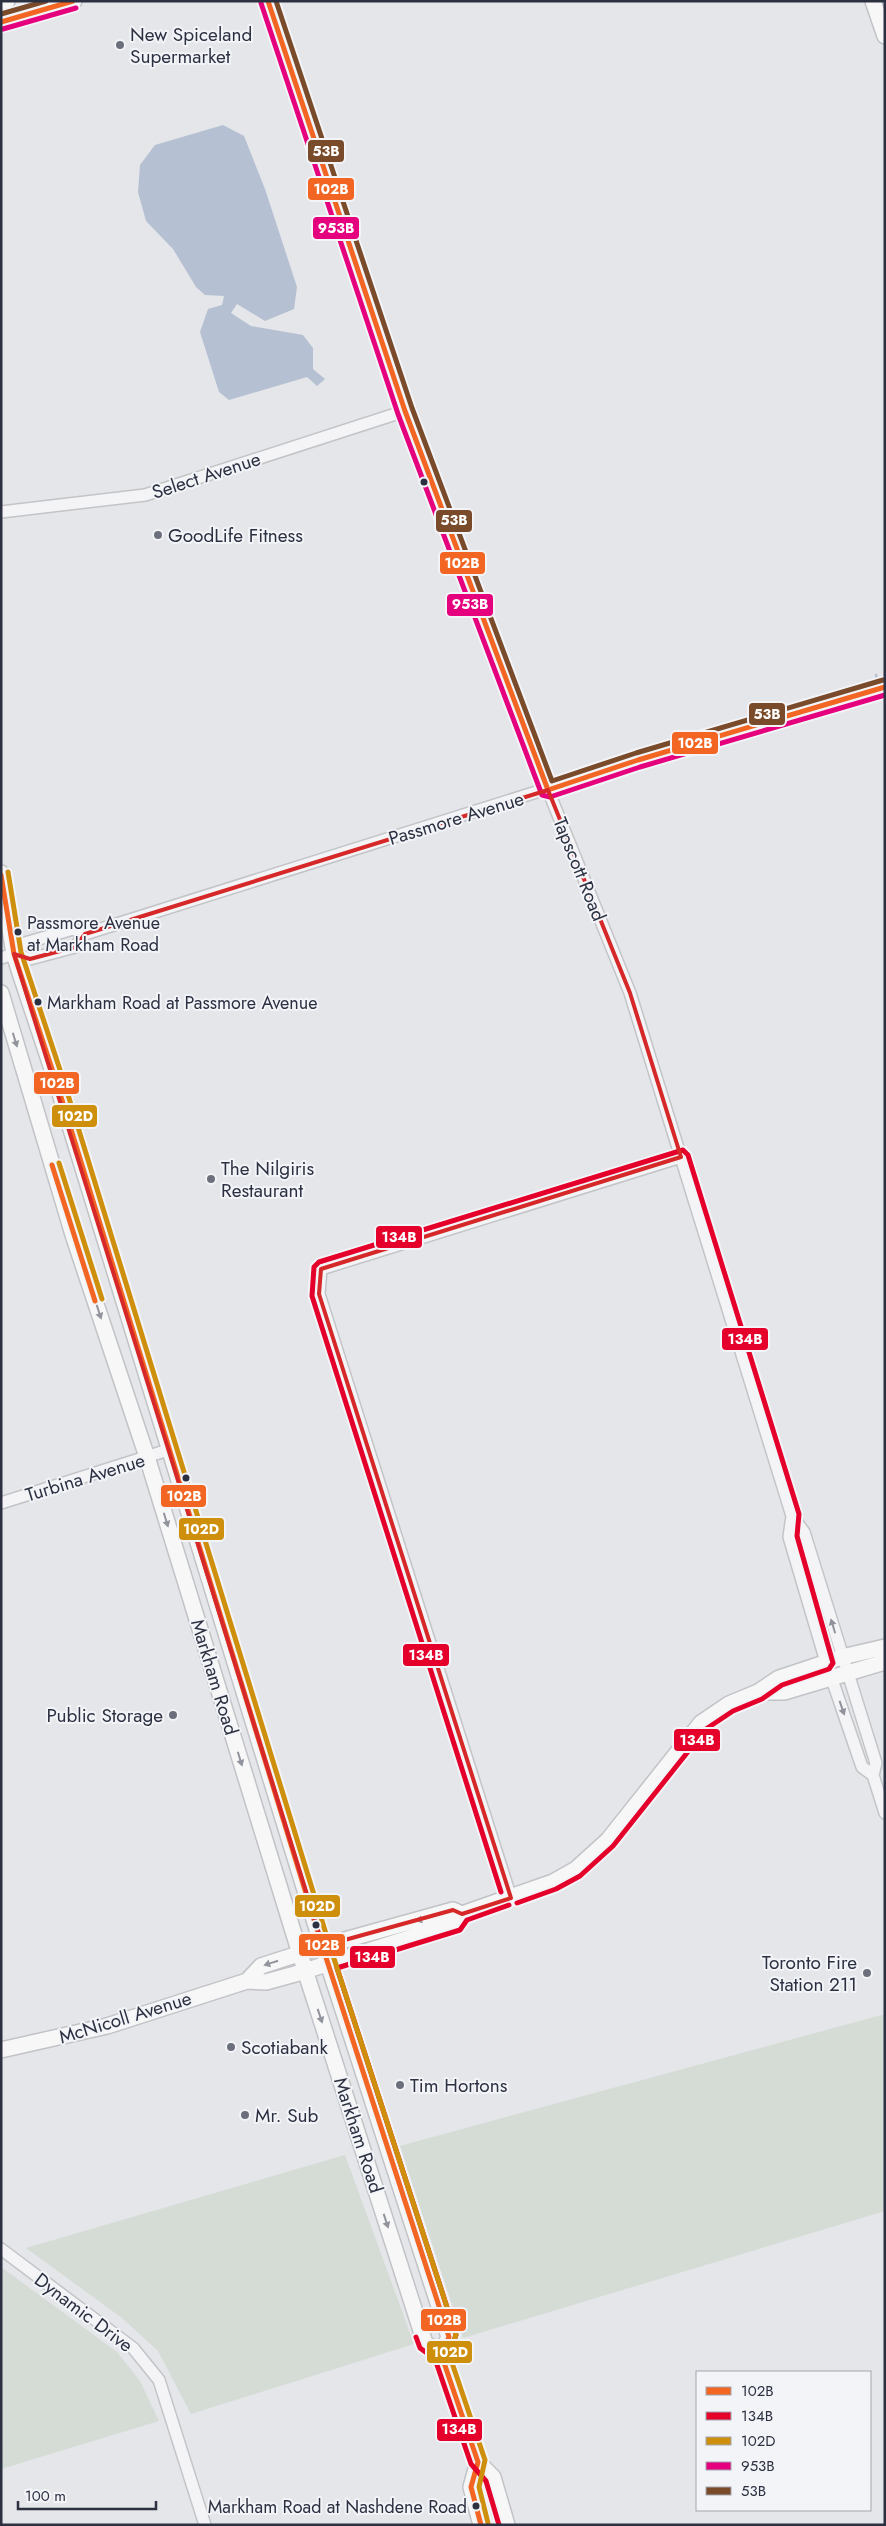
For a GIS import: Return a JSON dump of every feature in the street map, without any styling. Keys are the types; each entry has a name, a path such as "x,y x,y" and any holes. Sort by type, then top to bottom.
{"main road":[{"path":"1,3 7,1"},
{"path":"1,22 74,1"},
{"path":"873,1 885,36"},
{"name":"Markham Road","path":"1,873 8,956 55,1078 168,1450 328,1963 449,2338 441,2354"},
{"name":"Markham Road","path":"1,993 74,1238 147,1457 305,1970 425,2343 441,2354 478,2462 493,2476 507,2525"},
{"name":"McNicoll Avenue","path":"247,1981 262,1966 323,1946 453,1910 462,1914 553,1882 576,1869 608,1840 700,1724 729,1704 758,1692 784,1692 828,1669 842,1657 885,1647"},
{"name":"McNicoll Avenue","path":"828,1669 847,1672 885,1662"},
{"name":"McNicoll Avenue","path":"1,2050 107,2026 247,1981 266,1982 457,1923 462,1914"},
{"path":"478,2462 470,2487 481,2525"}],"street":[{"name":"Tapscott Road","path":"268,1 405,411 548,790 630,993 792,1516 804,1532 876,1763 873,1775 885,1813"},
{"name":"Select Avenue","path":"1,512 145,495 405,411"},
{"name":"Passmore Avenue","path":"8,956 30,959 75,946 85,934 548,790 638,760 885,687"},
{"name":"Passmore Avenue","path":"8,956 25,943 73,929 85,934"},
{"path":"511,1898 319,1294 321,1269 681,1157"},
{"name":"Turbina Avenue","path":"1,1503 168,1450"},
{"name":"Tapscott Road","path":"792,1516 788,1537 828,1669 862,1767 873,1775"},
{"name":"Dynamic Drive","path":"1,2249 133,2348 159,2380 205,2525"}],"highlighted area":[{"path":"548,790 630,993 681,1157 321,1269 319,1294 511,1898 462,1914 453,1910 323,1946 14,954 30,959 75,947 85,934"}],"shaded area":[{"path":"885,2014 885,2211 463,2338 400,2146"},
{"path":"345,2155 414,2344 191,2414 158,2351 122,2318 26,2248"},
{"path":"1,2267 117,2352 140,2381 159,2421 1,2469"}],"water":[{"path":"223,125 244,136 265,189 297,287 294,309 265,321 237,304 231,313 251,326 303,335 313,348 313,369 325,379 317,386 307,377 229,400 219,392 200,332 208,309 222,305 224,296 205,295 196,287 173,249 146,221 138,192 140,165 155,145"}],"waterway":[{"path":"876,675 879,685"}],"transit line":[{"name":"53B","path":"1,14 46,1"},
{"name":"102B","path":"1,22 73,1"},
{"name":"102B","path":"268,1 405,411 548,790 638,760 885,687"},
{"name":"53B","path":"276,1 412,408 552,781 636,753 883,680"},
{"name":"953B","path":"261,3 398,414 542,795 550,797 640,767 885,695"},
{"name":"953B","path":"3,29 76,8"},
{"name":"102D","path":"8,872 21,952 65,1085 327,1937 456,2335 449,2354 485,2460 479,2487 488,2523"},
{"name":"102B","path":"1,875 14,954 58,1087 320,1939 449,2337 441,2354 478,2462 471,2487 481,2525"},
{"name":"134B","path":"501,1892 312,1296 314,1267 319,1262 683,1150 688,1155 799,1514 797,1536 833,1663 829,1669 782,1685 762,1699 733,1711 706,1729 613,1846 580,1876 556,1889 517,1903"},
{"name":"102D","path":"59,1163 102,1299"},
{"name":"102B","path":"52,1165 95,1301"},
{"name":"134B","path":"448,2357 456,2335 337,1968 460,1930 467,1920 509,1905"},
{"name":"134B","path":"416,2337 420,2348 435,2359 471,2464 486,2481 499,2525"}],"place":[{"name":"New Spiceland Supermarket","path":"120,45"},
{"name":"GoodLife Fitness","path":"158,535"},
{"name":"Passmore Avenue at Markham Road","path":"18,932"},
{"name":"Markham Road at Passmore Avenue","path":"38,1002"},
{"name":"The Nilgiris Restaurant","path":"211,1179"},
{"name":"Public Storage","path":"173,1715"},
{"name":"Toronto Fire Station 211","path":"867,1973"},
{"name":"Scotiabank","path":"231,2047"},
{"name":"Tim Hortons","path":"400,2085"},
{"name":"Mr. Sub","path":"245,2115"},
{"name":"Markham Road at Nashdene Road","path":"476,2506"}]}
